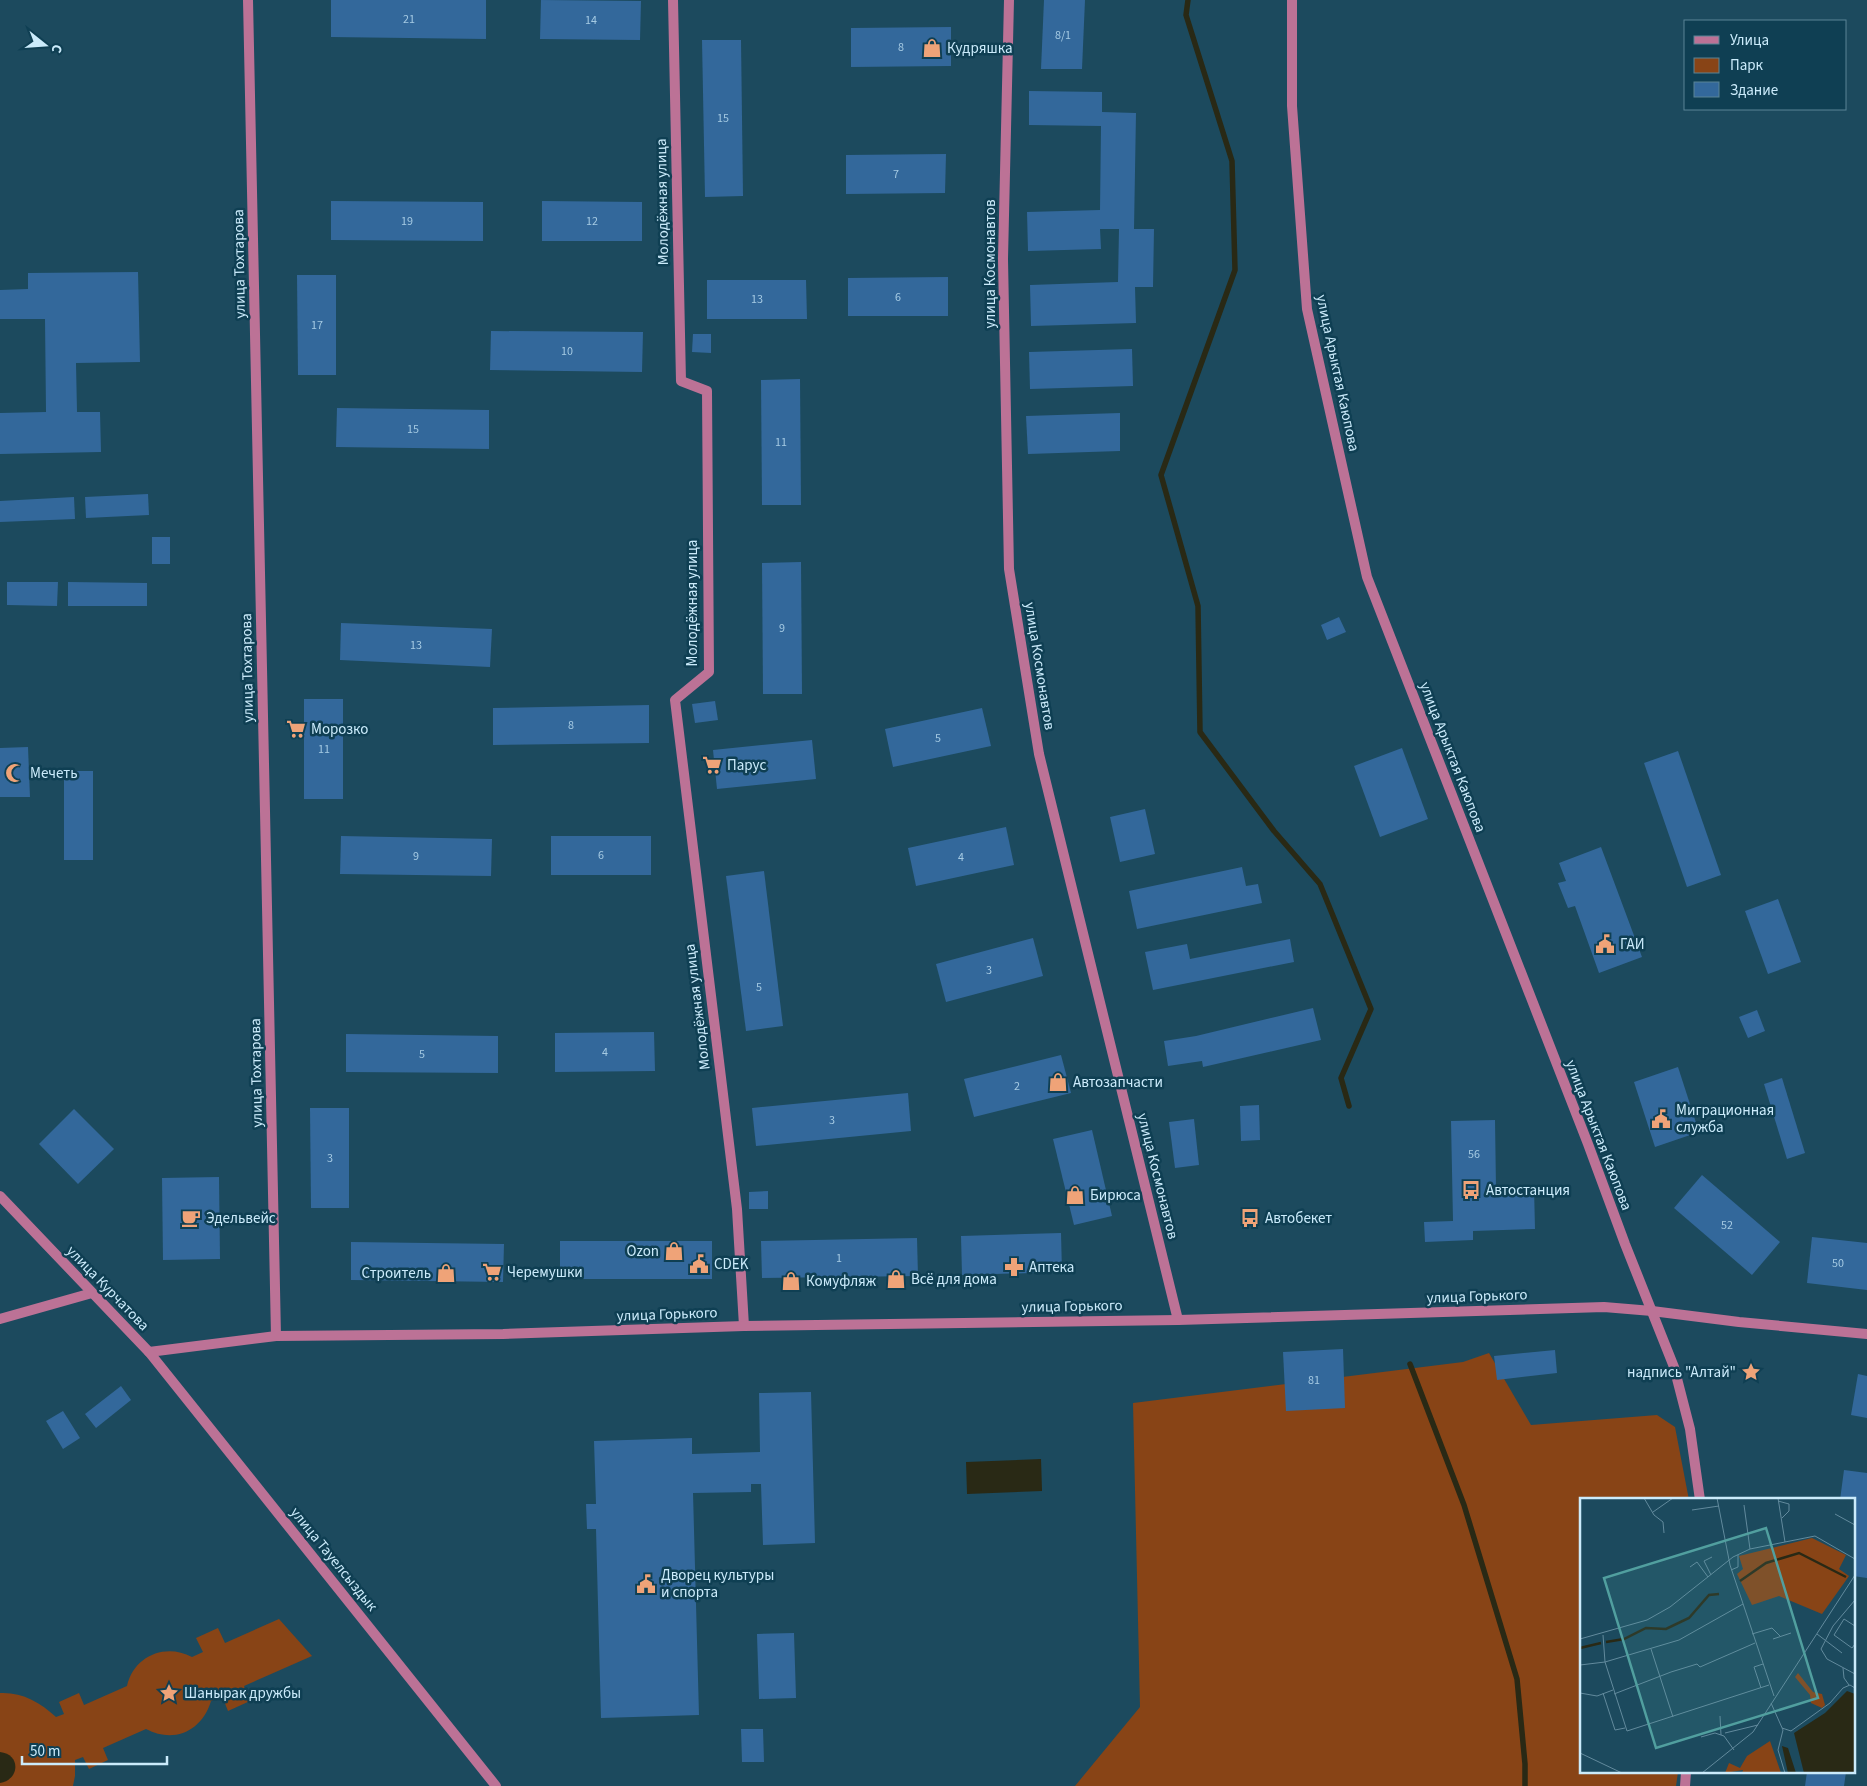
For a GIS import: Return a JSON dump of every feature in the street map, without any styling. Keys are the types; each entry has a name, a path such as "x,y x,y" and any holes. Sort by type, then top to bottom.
{"street":[{"name":"улица Тохтарова","path":"248,0 276,1336"},
{"name":"Молодёжная улица","path":"673,0 680,381 707,391 708,653 708,672 675,700 737,1209 744,1326"},
{"name":"улица Космонавтов","path":"1009,0 1003,259 1009,569 1039,754 1178,1320"},
{"name":"улица Арыктая Каюпова","path":"1292,0 1292,106 1307,309 1367,576 1584,1135 1624,1244 1674,1367 1690,1429 1700,1498"},
{"name":"улица Курчатова","path":"0,1196 149,1352 276,1336"},
{"path":"0,1319 92,1293"},
{"name":"улица Горького","path":"276,1336 503,1334 744,1326 1178,1320 1604,1307 1867,1334"},
{"name":"улица Тауелсыздык","path":"149,1352 496,1786"}],"green space":[{"path":"1489,1353 1531,1425 1657,1415 1675,1427 1689,1498 1580,1498 1580,1774 1678,1774 1676,1786 1075,1786 1140,1707 1133,1403 1463,1362"},
{"path":"279,1619 312,1656 244,1686 250,1701 228,1711 222,1696 211,1701 201,1720 186,1732 167,1735 146,1729 103,1748 108,1760 89,1769 83,1757 75,1760 73,1786 0,1786 0,1693 16,1694 30,1699 56,1717 64,1714 59,1702 79,1693 84,1705 127,1686 136,1667 152,1655 171,1651 192,1657 203,1652 196,1638 218,1628 225,1643"}],"shaded area":[{"path":"1041,1459 1042,1491 967,1494 966,1462"},
{"path":"0,1752 12,1757 15,1767 11,1777 7,1781 0,1783"}],"building":[{"path":"331,0 486,0 486,39 331,37"},
{"path":"541,0 641,1 640,40 540,39"},
{"path":"1044,0 1085,0 1082,69 1041,69"},
{"path":"951,27 951,66 851,67 851,28"},
{"path":"702,40 741,40 743,196 705,197"},
{"path":"1029,91 1102,92 1102,112 1136,113 1134,229 1154,229 1153,287 1135,287 1136,323 1031,326 1030,285 1118,282 1119,229 1100,229 1101,249 1028,251 1027,212 1100,210 1101,126 1029,125"},
{"path":"946,154 945,193 846,194 846,155"},
{"path":"331,201 483,202 483,241 331,240"},
{"path":"542,201 642,202 642,241 542,241"},
{"path":"138,272 140,362 76,363 77,412 100,412 101,452 0,454 0,413 46,412 45,319 0,319 0,290 28,289 28,273"},
{"path":"297,275 336,275 336,375 298,375"},
{"path":"948,277 948,316 848,316 848,278"},
{"path":"707,280 806,280 807,319 707,319"},
{"path":"491,331 643,332 642,372 490,370"},
{"path":"693,334 711,334 711,353 692,352"},
{"path":"1132,349 1133,386 1030,389 1029,352"},
{"path":"800,379 801,505 762,505 761,380"},
{"path":"337,408 489,410 489,449 336,447"},
{"path":"1120,413 1120,451 1028,454 1026,416"},
{"path":"148,494 149,515 86,518 85,497"},
{"path":"74,497 75,519 0,522 0,501"},
{"path":"152,537 170,537 170,564 152,564"},
{"path":"801,562 802,694 763,694 762,563"},
{"path":"7,582 58,582 57,606 7,605"},
{"path":"68,582 147,583 147,606 68,606"},
{"path":"1339,617 1346,632 1327,640 1321,625"},
{"path":"341,623 492,629 490,667 340,660"},
{"path":"304,699 343,699 343,799 304,799"},
{"path":"715,701 718,720 695,723 692,704"},
{"path":"649,705 649,743 493,745 493,708"},
{"path":"982,708 991,746 893,767 885,729"},
{"path":"812,740 816,779 717,789 713,750"},
{"name":"Мечеть","path":"28,747 30,797 0,797 0,748"},
{"path":"1402,748 1428,819 1380,837 1354,766"},
{"path":"1678,751 1721,875 1687,887 1644,763"},
{"path":"64,771 93,771 93,860 64,860"},
{"path":"1145,809 1155,854 1120,862 1110,817"},
{"path":"1006,827 1014,865 916,886 908,848"},
{"path":"341,836 492,839 491,876 340,874"},
{"path":"551,836 651,836 651,875 551,875"},
{"path":"1601,847 1642,957 1599,973 1575,906 1568,908 1558,883 1566,881 1559,863"},
{"path":"1242,867 1246,886 1258,884 1262,903 1137,929 1129,891"},
{"path":"764,871 783,1026 746,1031 726,876"},
{"path":"1778,899 1801,962 1768,974 1745,911"},
{"path":"1033,938 1043,976 946,1002 936,964"},
{"path":"1290,939 1294,962 1153,990 1145,952 1187,944 1190,959"},
{"path":"1313,1008 1321,1040 1203,1067 1202,1061 1168,1066 1164,1041 1196,1036"},
{"path":"1757,1010 1765,1031 1748,1038 1739,1017"},
{"path":"654,1032 655,1071 555,1072 555,1033"},
{"path":"346,1034 498,1036 498,1073 346,1072"},
{"path":"1061,1055 1071,1093 974,1117 964,1079"},
{"path":"1678,1067 1699,1132 1655,1147 1634,1082"},
{"path":"1782,1078 1805,1153 1787,1159 1764,1084"},
{"path":"908,1093 911,1131 756,1146 752,1108"},
{"path":"1259,1105 1260,1140 1241,1141 1240,1106"},
{"path":"310,1108 349,1108 349,1208 311,1208"},
{"path":"74,1109 114,1149 78,1184 39,1144"},
{"path":"1194,1119 1199,1165 1175,1168 1169,1122"},
{"path":"1495,1120 1496,1188 1534,1187 1535,1229 1473,1231 1473,1240 1425,1242 1424,1222 1453,1221 1451,1121"},
{"path":"1092,1130 1112,1216 1074,1225 1053,1139"},
{"path":"1702,1175 1780,1242 1752,1275 1674,1208"},
{"name":"Эдельвейс","path":"219,1177 220,1259 163,1260 162,1178"},
{"path":"768,1191 768,1209 749,1209 749,1192"},
{"path":"1061,1233 1062,1272 962,1275 961,1236"},
{"path":"1812,1237 1867,1243 1867,1290 1807,1283"},
{"path":"917,1238 918,1276 762,1278 761,1241"},
{"path":"560,1241 712,1241 712,1279 560,1279"},
{"path":"351,1242 504,1244 503,1282 351,1280"},
{"path":"1343,1349 1345,1408 1286,1411 1283,1352"},
{"path":"1555,1350 1557,1373 1497,1380 1494,1356"},
{"path":"1858,1374 1867,1376 1867,1418 1851,1415"},
{"path":"121,1386 131,1400 96,1428 85,1414"},
{"name":"Дворец культуры и спорта","path":"811,1392 815,1543 763,1545 761,1484 751,1484 751,1492 693,1493 699,1715 601,1718 596,1529 587,1529 586,1504 596,1504 594,1441 692,1438 692,1454 760,1452 759,1393"},
{"path":"63,1411 80,1438 63,1449 46,1421"},
{"path":"1844,1470 1867,1473 1867,1578 1854,1576 1854,1498 1840,1498"},
{"path":"794,1633 796,1698 759,1699 757,1634"},
{"path":"741,1729 763,1729 764,1762 742,1762"},
{"path":"1807,1774 1846,1774 1844,1786 1805,1786"}],"waterway":[{"path":"1188,0 1186,15 1232,161 1235,270 1161,475 1198,606 1200,732 1274,831 1320,884 1371,1009 1341,1078 1349,1106"},
{"path":"1410,1364 1464,1505 1517,1679 1525,1764 1525,1786"}],"place":[{"name":"Кудряшка","path":"932,48"},
{"name":"Морозко","path":"296,729"},
{"name":"Парус","path":"712,765"},
{"name":"Мечеть","path":"15,773"},
{"name":"ГАИ","path":"1605,944"},
{"name":"Автозапчасти","path":"1058,1082"},
{"name":"Миграционная служба","path":"1661,1119"},
{"name":"Автостанция","path":"1471,1190"},
{"name":"Бирюса","path":"1075,1195"},
{"name":"Эдельвейс","path":"191,1218"},
{"name":"Автобекет","path":"1250,1218"},
{"name":"Ozon","path":"674,1251"},
{"name":"CDEK","path":"699,1264"},
{"name":"Аптека","path":"1014,1267"},
{"name":"Черемушки","path":"492,1272"},
{"name":"Строитель","path":"446,1273"},
{"name":"Всё для дома","path":"896,1279"},
{"name":"Комуфляж","path":"791,1281"},
{"name":"надпись \"Алтай\"","path":"1751,1372"},
{"name":"Дворец культуры и спорта","path":"646,1584"},
{"name":"Шанырак дружбы","path":"169,1693"}]}
